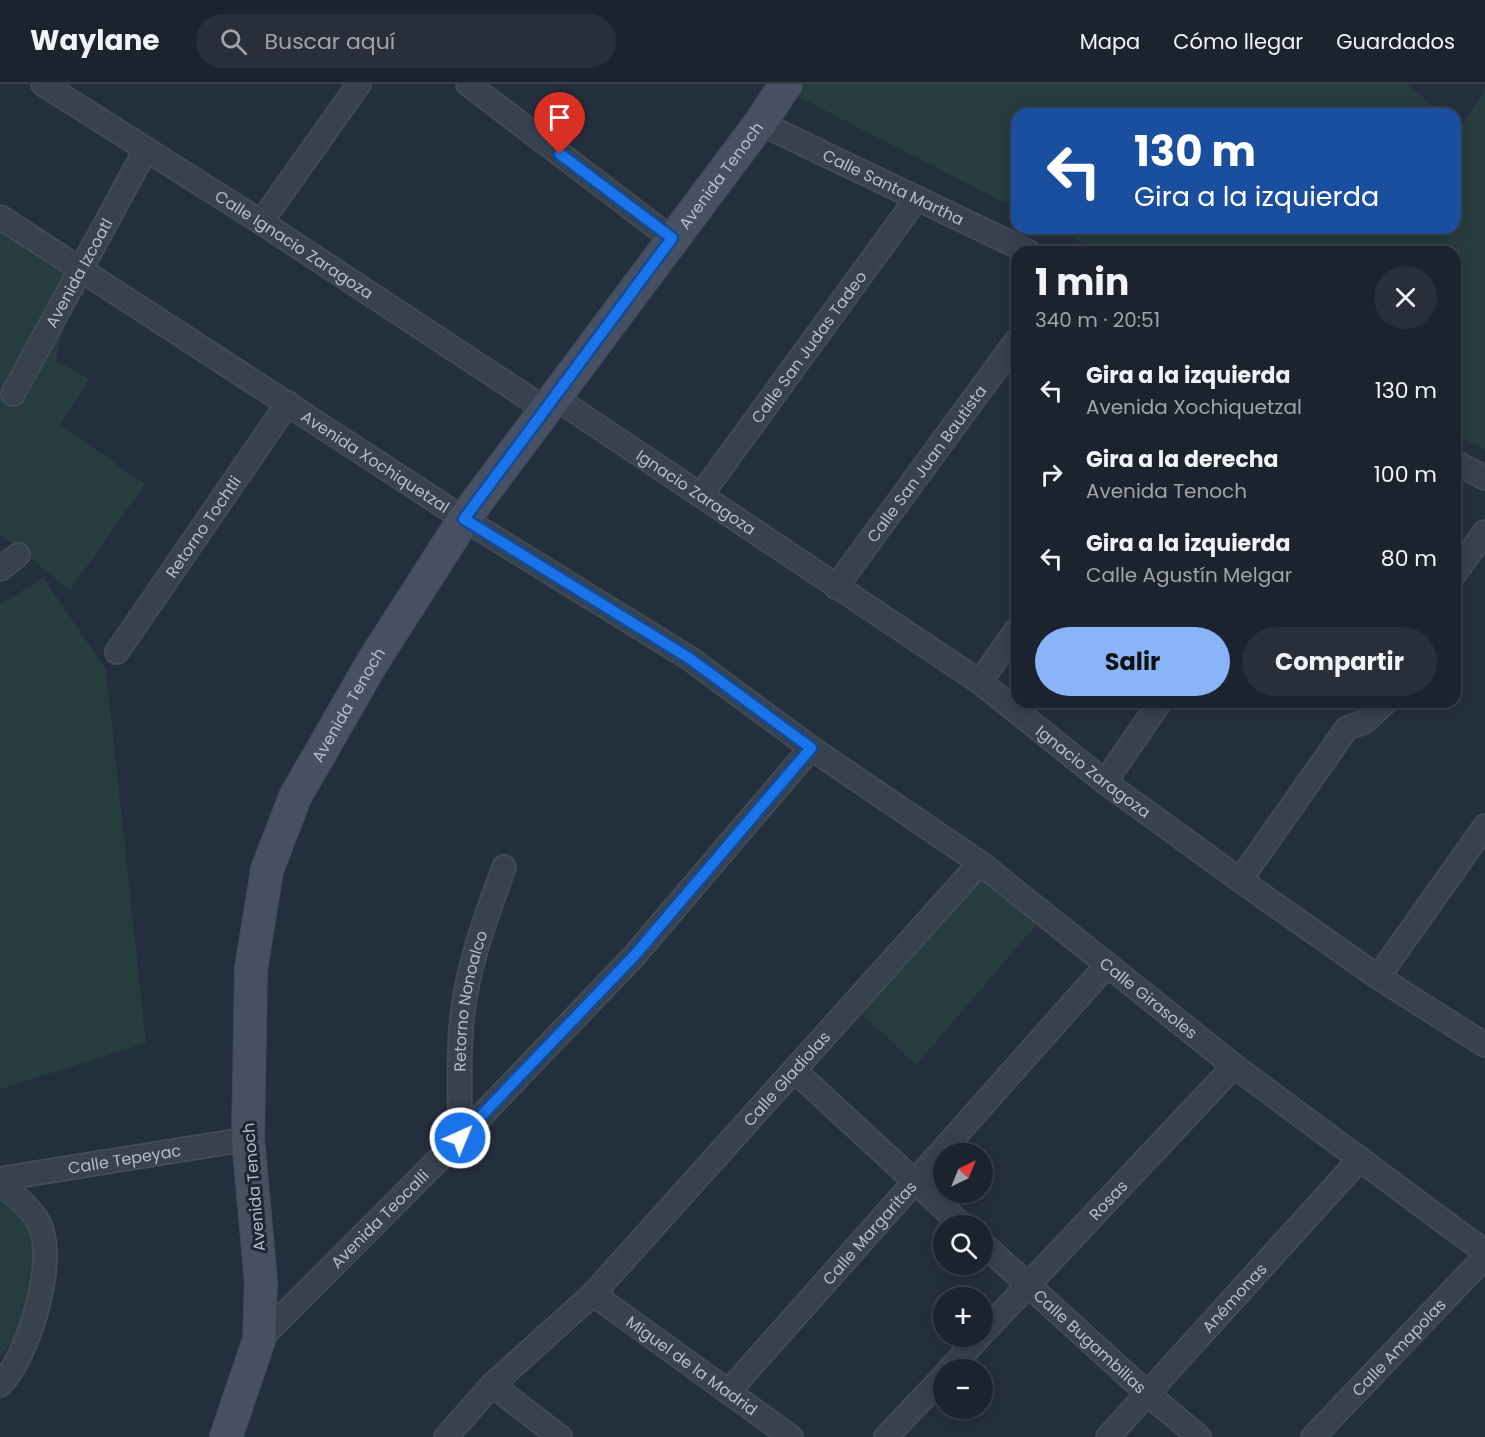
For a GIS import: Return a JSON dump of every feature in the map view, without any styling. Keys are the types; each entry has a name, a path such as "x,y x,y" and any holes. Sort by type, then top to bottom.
{"street":[{"name":"Calle Ignacio Zaragoza","path":"43,84 144,151 549,403"},
{"path":"261,222 359,84"},
{"path":"468,84 672,238"},
{"name":"Avenida Tenoch","path":"226,1437 259,1340 261,1282 248,1139 251,969 267,870 295,797 372,663 464,519 760,123 786,84"},
{"name":"Calle Santa Martha","path":"760,123 1017,246"},
{"name":"Avenida Izcoatl","path":"13,394 144,151"},
{"name":"Calle San Judas Tadeo","path":"700,495 917,198"},
{"name":"Avenida Xochiquetzal","path":"0,217 464,519 689,658 811,748"},
{"name":"Calle San Juan Bautista","path":"836,587 1011,347"},
{"name":"Retorno Tochtli","path":"117,652 288,403"},
{"name":"Ignacio Zaragoza","path":"549,403 700,495 980,682 1011,707"},
{"path":"1461,465 1485,478"},
{"path":"1461,565 1485,532"},
{"path":"980,682 1011,637"},
{"name":"Ignacio Zaragoza","path":"1012,708 1105,782 1240,880 1378,978 1485,1045"},
{"path":"1105,782 1156,708"},
{"path":"1240,880 1347,728 1364,722 1379,708"},
{"name":"Calle Girasoles","path":"811,748 980,863 1234,1066 1485,1252"},
{"name":"Avenida Teocalli","path":"259,1340 460,1138 634,956 811,748"},
{"path":"1378,978 1485,826"},
{"name":"Calle Gladiolas","path":"446,1437 492,1385 593,1294 980,863"},
{"name":"Retorno Nonoalco","path":"460,1138 460,1066 465,992 484,924 504,867"},
{"name":"Calle Margaritas","path":"728,1392 1107,965"},
{"name":"Rosas","path":"993,1322 1234,1066"},
{"path":"795,1071 951,1215"},
{"name":"Calle Tepeyac","path":"0,1181 248,1139"},
{"name":"Anémonas","path":"1108,1437 1360,1159"},
{"name":"Calle Tepeyac","path":"0,1181 22,1202 39,1224 45,1256 29,1334 7,1379 0,1385"},
{"name":"Calle Bugambilias","path":"993,1253 1148,1394 1199,1437"},
{"name":"Calle Amapolas","path":"1313,1437 1485,1257"},
{"name":"Miguel de la Madrid","path":"593,1294 791,1437"},
{"name":"Rosas","path":"959,1359 970,1347"},
{"path":"492,1385 560,1437"},
{"path":"886,1437 933,1388"}],"green space":[{"path":"801,84 1407,84 1435,108 1011,108 1011,206 793,94"},
{"path":"1485,90 1485,450 1461,437 1461,246 1088,246 1066,234 1461,234 1461,126"},
{"path":"0,220 75,266 56,361 89,379 60,425 145,484 70,590 0,534"},
{"path":"43,577 106,670 146,1043 0,1089 0,605"},
{"path":"980,867 1042,918 916,1065 854,1007"},
{"path":"0,1198 32,1223 39,1287 18,1333 0,1357"}],"route":[{"path":"460,1138 634,956 811,748 689,658 464,519 672,238 560,154"}]}
